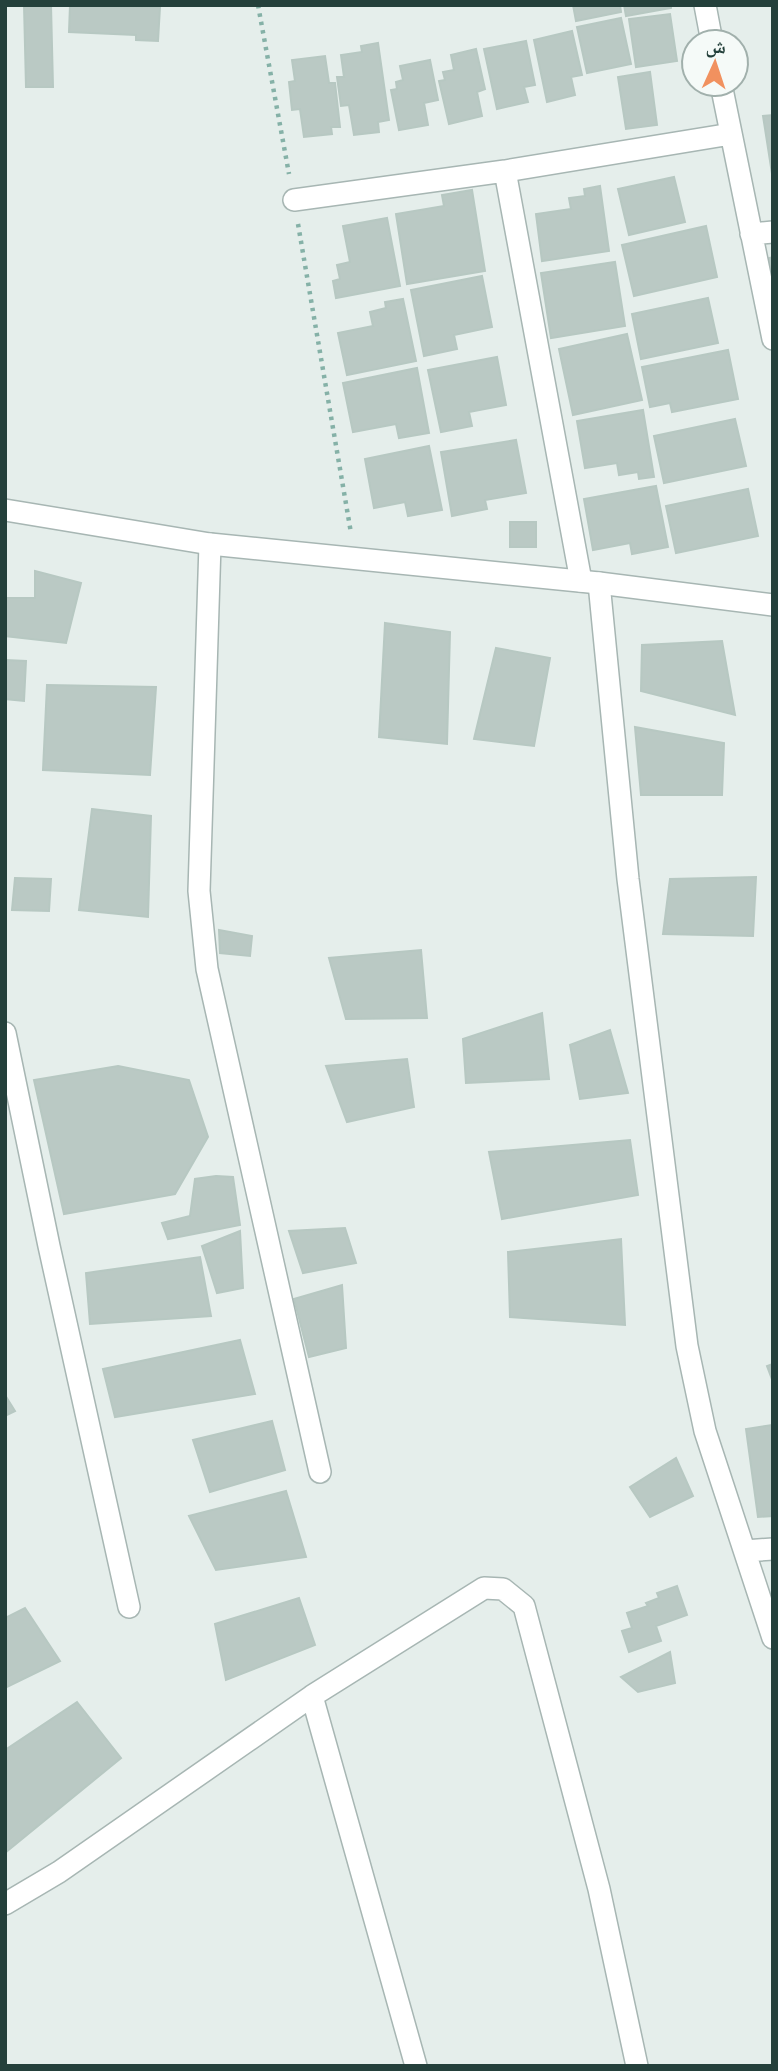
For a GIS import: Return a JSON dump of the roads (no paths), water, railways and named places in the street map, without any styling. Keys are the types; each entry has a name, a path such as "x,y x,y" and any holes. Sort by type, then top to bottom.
{"street":[{"path":"705,5 709,28"},
{"path":"724,98 731,134 762,233 773,339"},
{"path":"294,200 505,171 731,134"},
{"path":"505,171 590,582 687,1346 705,1431 773,1638"},
{"path":"5,510 210,544 590,582 773,605"},
{"path":"210,544 199,891 208,969 320,1472"},
{"path":"5,1033 129,1607"},
{"path":"745,1551 773,1549"},
{"path":"5,1903 58,1872 312,1696 484,1588 503,1589 524,1606 598,1889 637,2066"},
{"path":"312,1696 416,2066"}]}
